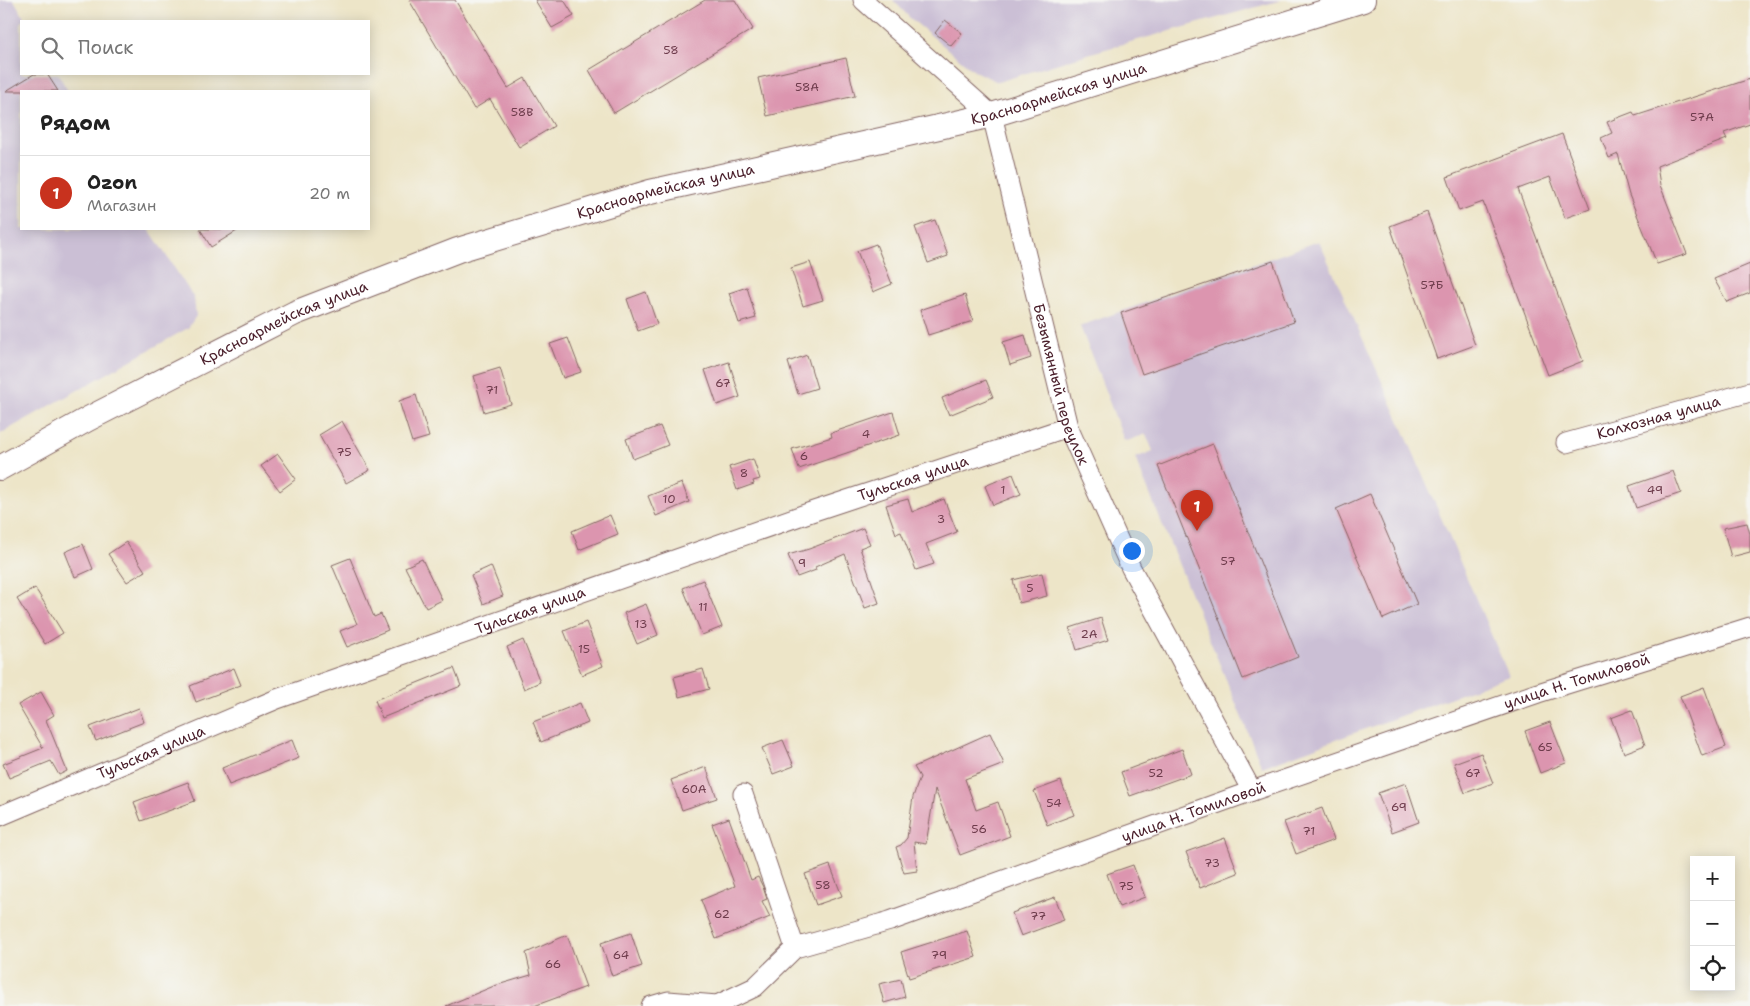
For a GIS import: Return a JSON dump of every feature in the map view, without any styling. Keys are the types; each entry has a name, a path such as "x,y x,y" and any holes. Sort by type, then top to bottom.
{"main road":[{"name":"Красноармейская улица","path":"0,468 88,419 295,313 458,250 650,192 992,115 1363,0"}],"street":[{"path":"863,0 992,115"},
{"name":"Безымянный переулок","path":"992,115 1068,427 1131,568 1252,791"},
{"name":"Колхозная улица","path":"1566,443 1750,392"},
{"name":"Тульская улица","path":"0,816 277,699 814,511 1068,427"},
{"name":"улица Н. Томиловой","path":"651,1006 668,1001 717,1005 756,987 795,948 890,921 1252,791 1538,693 1750,627"},
{"path":"743,794 795,948"},
{"path":"748,1006 756,987"}],"shaded area":[{"path":"0,0 14,0 25,20 20,20 20,75 59,75 67,90 20,90 20,230 150,230 194,298 196,316 188,328 0,434"},
{"path":"893,0 1282,0 1091,53 998,82 974,71 910,18"},
{"path":"1319,241 1404,431 1509,676 1262,767 1135,458 1153,451 1146,434 1127,441 1124,440 1080,326"}],"building":[{"path":"409,0 455,0 508,88 525,78 554,126 519,147 490,99 474,109"},
{"path":"535,0 564,0 574,16 552,28"},
{"path":"705,0 735,0 753,29 614,113 589,70"},
{"path":"945,20 962,33 951,46 935,33"},
{"path":"846,58 855,96 767,116 758,78"},
{"path":"32,75 48,75 57,90 20,90 6,91"},
{"path":"1750,79 1750,124 1724,133 1727,139 1657,166 1660,185 1687,254 1657,264 1629,195 1618,154 1609,158 1601,138 1612,133 1607,122 1633,112 1635,116"},
{"path":"1562,134 1590,209 1565,218 1550,177 1518,189 1583,361 1548,375 1483,202 1459,211 1447,177"},
{"path":"1427,212 1475,345 1437,359 1390,226"},
{"path":"935,220 948,256 928,263 915,227"},
{"path":"201,230 238,230 211,247"},
{"path":"876,244 892,284 873,292 857,251"},
{"path":"1273,261 1294,322 1142,374 1121,313"},
{"path":"810,262 823,300 803,306 791,268"},
{"path":"1750,264 1750,293 1727,302 1714,279"},
{"path":"747,287 756,318 739,323 729,293"},
{"path":"646,292 657,324 638,331 627,299"},
{"path":"965,295 973,321 928,335 920,310"},
{"path":"1025,335 1031,358 1010,365 1003,342"},
{"path":"568,338 581,372 563,378 550,344"},
{"path":"807,355 817,388 798,394 788,362"},
{"path":"729,362 740,397 717,405 705,370"},
{"path":"500,368 511,404 484,412 474,376"},
{"path":"986,380 993,397 949,415 942,398"},
{"path":"416,395 429,437 412,442 399,401"},
{"path":"893,412 900,435 799,469 792,449 832,437 831,433"},
{"path":"342,421 370,470 346,483 319,435"},
{"path":"660,426 668,445 633,459 626,439"},
{"path":"1213,444 1298,657 1243,679 1158,466"},
{"path":"278,454 296,479 280,491 261,466"},
{"path":"753,459 760,479 753,481 754,484 737,490 729,467"},
{"path":"1673,471 1681,493 1636,508 1629,486"},
{"path":"1013,474 1021,494 993,505 985,486"},
{"path":"682,483 689,502 656,516 648,496"},
{"path":"1370,494 1417,604 1383,619 1336,509"},
{"path":"908,499 912,512 944,499 957,532 926,544 934,564 916,570 901,532 896,534 886,505"},
{"path":"610,515 618,534 579,550 572,531"},
{"path":"1747,523 1750,534 1750,552 1731,557 1723,528"},
{"path":"863,528 870,544 860,548 879,603 865,608 845,554 815,567 816,570 797,577 788,555"},
{"path":"126,542 145,571 127,582 108,554"},
{"path":"83,544 93,569 75,577 65,552"},
{"path":"350,558 374,617 381,614 388,630 347,647 340,631 357,624 332,565"},
{"path":"422,559 442,600 426,608 405,567"},
{"path":"491,566 503,596 483,604 471,575"},
{"path":"1042,573 1047,596 1019,603 1013,580"},
{"path":"703,580 722,627 702,635 683,588"},
{"path":"35,588 63,633 45,644 17,599"},
{"path":"646,604 658,635 637,644 624,613"},
{"path":"1101,618 1108,640 1077,650 1070,628"},
{"path":"586,622 603,666 582,675 564,631"},
{"path":"523,640 540,682 524,689 507,647"},
{"path":"234,668 241,685 196,702 190,686"},
{"path":"454,668 461,686 382,718 375,700"},
{"path":"703,669 709,689 679,697 674,677"},
{"path":"1704,687 1726,747 1702,756 1680,696"},
{"path":"41,692 54,715 46,720 67,771 59,775 51,761 9,778 3,764 43,748 18,705"},
{"path":"580,703 588,723 541,742 533,722"},
{"path":"139,708 144,722 96,741 90,727"},
{"path":"1632,710 1645,745 1624,753 1611,718"},
{"path":"1550,722 1566,763 1540,773 1525,731"},
{"path":"990,733 1004,764 965,779 976,810 998,802 1010,836 960,855 935,789 926,844 914,842 917,871 904,873 896,847 901,845 907,838 913,797 920,777 914,767"},
{"path":"292,740 299,758 229,785 222,768"},
{"path":"783,740 794,766 773,774 762,748"},
{"path":"1182,749 1191,774 1130,796 1121,772"},
{"path":"1481,753 1493,783 1465,793 1454,763"},
{"path":"706,767 717,798 682,810 671,780"},
{"path":"1061,781 1074,815 1047,825 1034,791"},
{"path":"188,782 195,801 141,821 134,802"},
{"path":"1406,783 1419,822 1392,832 1378,793"},
{"path":"1322,808 1334,840 1296,854 1284,822"},
{"path":"729,818 751,880 758,877 763,887 767,899 762,901 770,917 716,939 701,900 735,886 712,824"},
{"path":"1225,838 1238,873 1200,888 1186,852"},
{"path":"830,865 842,896 816,905 805,874"},
{"path":"1133,865 1145,897 1119,907 1107,874"},
{"path":"1055,897 1064,920 1021,936 1012,913"},
{"path":"967,931 976,957 909,978 901,952"},
{"path":"631,933 642,966 612,976 601,943"},
{"path":"567,935 586,987 534,1006 446,1006 494,986 531,975 526,953"},
{"path":"901,979 905,997 884,1003 879,984"}],"place":[{"name":"Ozon","path":"1197,531"}]}
